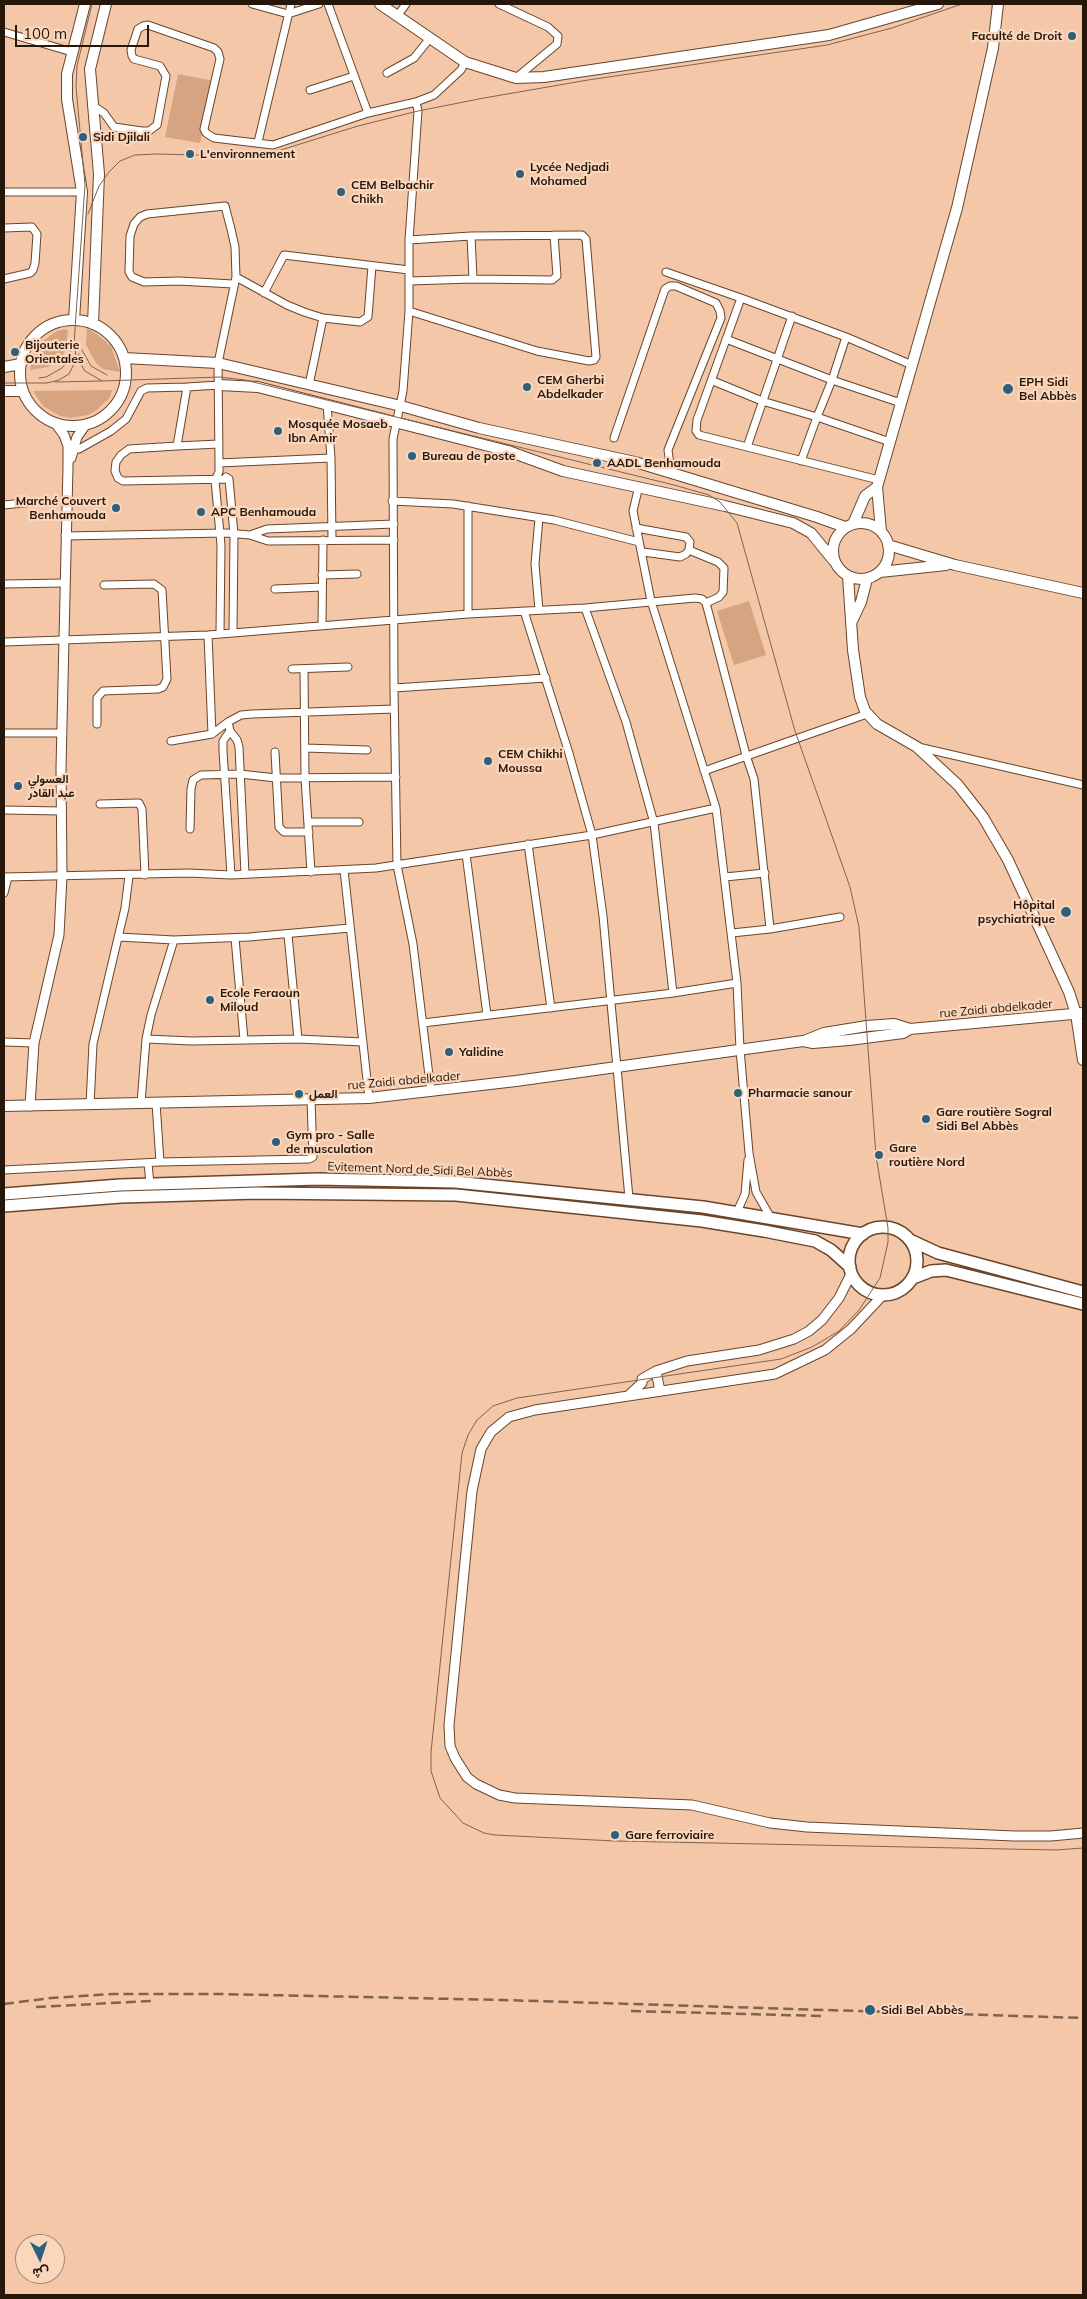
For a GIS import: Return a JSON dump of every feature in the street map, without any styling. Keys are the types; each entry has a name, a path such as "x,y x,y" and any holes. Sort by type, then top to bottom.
{"highway":[{"name":"Evitement Nord de Sidi Bel Abbès","path":"4,1194 150,1184 318,1179 454,1182 629,1198 737,1212 863,1234"},
{"name":"Evitement Nord de Sidi Bel Abbès","path":"4,1206 122,1197 257,1193 456,1195 702,1221 764,1231 815,1241 831,1250 850,1270"},
{"path":"910,1240 917,1254 918,1262 913,1278 905,1287 895,1293 883,1295 870,1293 862,1288 850,1270 852,1248 863,1234 880,1228 888,1228 899,1231 910,1240 938,1253 1083,1292"},
{"path":"913,1278 931,1271 952,1270 1083,1304"}],"main road":[{"path":"74,320 82,192 68,99 67,74 85,4"},
{"path":"93,324 99,174 90,69 106,4"},
{"path":"380,4 465,62 516,78 544,77 829,35 938,4"},
{"path":"880,572 888,560 888,545 881,531 878,483 969,157 993,48 998,4"},
{"path":"74,320 93,324 107,332 117,344 124,358 126,382 119,399 108,413 86,424 71,426 56,424 42,416 30,405 23,390 20,379 21,364 25,350 45,328 59,322 74,320"},
{"path":"124,358 218,363 401,406 479,428 610,456 671,472 849,526 868,524 881,531"},
{"path":"4,367 21,364"},
{"path":"219,385 258,387 508,451 563,471 639,486 793,523 811,533 838,568 848,576 867,579 880,572 928,566 954,566"},
{"path":"4,391 23,390"},
{"path":"834,562 832,552 838,534 849,526 865,496 878,483"},
{"path":"888,545 954,566 1083,592"},
{"path":"848,576 848,606 852,621 860,697 867,714 878,724 918,747 958,785 983,817 1000,847 1080,1013 1083,1060"},
{"path":"852,621 861,602 867,579"},
{"name":"rue Zaidi abdelkader","path":"4,1106 369,1098 431,1092 803,1041 824,1033 867,1026 894,1024 910,1029 1080,1013"},
{"path":"1057,1286 1074,1287 1083,1284"}],"street":[{"path":"252,4 288,14 318,4"},
{"path":"258,142 291,4"},
{"path":"328,4 368,113"},
{"path":"398,15 406,4"},
{"path":"499,4 548,27 558,36 557,44 516,78"},
{"path":"92,105 104,113 114,127 149,131 157,125 166,76 160,66 134,59 131,50 138,29 148,25 214,48 218,52 220,59 204,129 206,133 214,138 273,144 368,113 416,102 434,96 460,70 465,62"},
{"path":"4,32 72,52"},
{"path":"388,73 414,58 430,38"},
{"path":"310,90 354,76"},
{"path":"416,102 418,111 409,240 409,311 401,406 395,422 393,439 394,709 397,865 413,944 431,1092"},
{"path":"4,192 82,192"},
{"path":"220,633 220,534 216,480 219,472 218,363 235,280 234,247 226,206 147,214 140,216 134,224 130,245 129,272 132,278 144,282 235,280 288,305 323,318 364,321 368,317 372,266"},
{"path":"4,228 32,227 37,234 36,264 33,270 30,273 4,279"},
{"path":"409,281 473,279 546,282 555,279 557,276 554,235"},
{"path":"409,240 471,236 582,235 586,239 596,357 594,360 536,352 409,311"},
{"path":"471,236 473,279"},
{"path":"264,293 284,255 409,270"},
{"path":"666,272 792,316 912,365"},
{"path":"614,438 665,289 670,286 676,286 716,303 721,318 668,450 671,472"},
{"path":"741,298 698,420 696,431 699,435 878,483"},
{"path":"747,447 792,316"},
{"path":"309,385 323,318"},
{"path":"800,461 832,380 846,337"},
{"path":"726,339 777,360 901,403"},
{"path":"713,381 762,401 817,417 890,442"},
{"path":"74,449 79,449 111,431 126,419 141,391 147,388 219,385"},
{"path":"177,446 187,387"},
{"path":"327,404 331,458 332,540"},
{"path":"30,1106 34,1043 58,935 62,876 63,640 68,446 64,435 56,424"},
{"path":"68,466 77,437 86,424"},
{"path":"219,444 129,449 116,462 115,472 118,478 123,481 229,479"},
{"path":"219,463 331,458"},
{"path":"219,472 229,479 234,534 234,633"},
{"path":"639,486 633,504 636,528 643,552 652,601 716,808 737,983 740,1049 749,1152 756,1192 771,1218"},
{"path":"392,501 468,506 539,518 639,542"},
{"path":"4,505 33,502"},
{"path":"468,506 468,614"},
{"path":"539,518 535,564 540,610"},
{"path":"250,535 267,529 394,524"},
{"path":"636,528 686,537 690,542 689,550 680,557 643,552"},
{"path":"65,536 234,534 250,535 268,541 394,540"},
{"path":"322,625 323,540"},
{"path":"689,550 718,562 724,568 723,592 706,603"},
{"path":"322,575 357,574"},
{"path":"4,584 65,584"},
{"path":"97,724 97,698 103,691 158,688 165,684 167,679 162,590 158,586 104,586"},
{"path":"275,589 322,587"},
{"path":"4,642 208,635 468,614 702,599 706,603 754,779 770,928"},
{"path":"585,608 626,722 654,823 674,993"},
{"path":"524,611 546,678 592,835 603,916 629,1198"},
{"path":"208,635 212,734"},
{"path":"292,669 348,667"},
{"path":"304,669 305,778 311,872"},
{"path":"394,688 546,678"},
{"path":"171,741 212,734 241,715 394,709"},
{"path":"704,770 867,714"},
{"path":"228,722 230,731 237,740 245,874"},
{"path":"230,731 223,741 231,875"},
{"path":"4,732 62,733"},
{"path":"918,747 1083,785"},
{"path":"305,748 366,750"},
{"path":"275,752 280,830 309,832"},
{"path":"190,829 191,789 193,780 201,775 240,774 276,778 396,777"},
{"path":"100,804 139,803 142,809 145,875"},
{"path":"4,893 6,877 129,876 189,873 231,875 311,872 397,865 592,835 716,808"},
{"path":"4,810 61,812"},
{"path":"309,822 359,822"},
{"path":"528,844 551,1008"},
{"path":"466,854 488,1015"},
{"path":"344,870 369,1098"},
{"path":"725,876 765,873"},
{"path":"90,1105 94,1044 128,894 129,876"},
{"path":"732,932 840,917"},
{"path":"119,937 174,940 235,938 288,935 350,928"},
{"path":"288,935 298,1038"},
{"path":"235,938 244,1040"},
{"path":"142,1103 146,1039 151,1015 174,940"},
{"path":"423,1023 674,993 737,983"},
{"path":"146,1039 244,1040 298,1038 363,1042"},
{"path":"4,1042 34,1043"},
{"path":"4,1170 160,1162 309,1159 313,1156 311,1100"},
{"path":"156,1103 160,1162"},
{"path":"737,1212 745,1194 749,1152"},
{"path":"148,1163 150,1184"},
{"path":"629,1395 642,1384 642,1379 656,1371 687,1361 759,1350 794,1339 822,1320 840,1298 850,1270"},
{"path":"883,1295 840,1338 825,1350 790,1368 762,1378 629,1395 521,1413 499,1424 480,1449 472,1491 449,1725 450,1746 457,1762 467,1777 485,1790 515,1798 692,1806 770,1823 807,1827 1014,1836 1051,1836 1083,1833"},
{"path":"656,1371 660,1391"}],"shaded area":[{"path":"178,74 214,81 200,143 165,137"},
{"path":"87,328 111,346 120,372 103,369 96,363 86,345"},
{"path":"66,329 68,331 63,356 48,367 30,370 33,357 41,342 57,331"},
{"path":"112,390 110,397 97,410 88,415 71,418 60,416 43,406 33,391"},
{"path":"749,601 766,655 734,665 717,611"}],"tram line":[{"path":"92,4 77,66 76,87 85,185 74,344 76,356 85,371 102,381 219,377 245,380 674,485 709,495 720,502 737,523 795,731 850,887 859,927 876,1156 888,1228 888,1242 880,1278 859,1310 839,1331 812,1347 781,1359 517,1398 493,1406 477,1420 468,1435 462,1453 431,1752 431,1771 440,1798 463,1823 484,1833 495,1835 615,1841 1056,1850 1083,1848"},
{"path":"88,214 99,186 109,172 120,161 135,155 242,156 268,154 358,126 418,111 484,98 588,80 827,45 892,28 962,4"},
{"path":"39,378 46,377 62,368 67,362 73,346"},
{"path":"82,350 91,366 107,375"},
{"path":"4,383 47,383 59,380 69,374 79,354"},
{"path":"55,382 102,381"}],"railway":[{"path":"4,2004 51,1998 113,1994 220,1994 503,2000 1083,2018"},
{"path":"36,2007 151,2001"},
{"path":"631,2011 823,2016"}],"place":[{"name":"Faculté de Droit","path":"1072,36"},
{"name":"Sidi Djilali","path":"83,137"},
{"name":"L'environnement","path":"190,154"},
{"name":"Lycée Nedjadi Mohamed","path":"520,174"},
{"name":"CEM Belbachir Chikh","path":"341,192"},
{"name":"Bijouterie Orientales","path":"15,352"},
{"name":"CEM Gherbi Abdelkader","path":"527,387"},
{"name":"EPH Sidi Bel Abbès","path":"1008,389"},
{"name":"Mosquée Mosaeb Ibn Amir","path":"278,431"},
{"name":"Bureau de poste","path":"412,456"},
{"name":"AADL Benhamouda","path":"597,463"},
{"name":"Marché Couvert Benhamouda","path":"116,508"},
{"name":"APC Benhamouda","path":"201,512"},
{"name":"CEM Chikhi Moussa","path":"488,761"},
{"name":"العسولي عبد القادر","path":"18,786"},
{"name":"Hôpital psychiatrique","path":"1066,912"},
{"name":"Ecole Feraoun Miloud","path":"210,1000"},
{"name":"Yalidine","path":"449,1052"},
{"name":"Pharmacie sanour","path":"738,1093"},
{"name":"العمل","path":"299,1094"},
{"name":"Gare routière Sogral Sidi Bel Abbès","path":"926,1119"},
{"name":"Gym pro - Salle de musculation","path":"276,1142"},
{"name":"Gare routière Nord","path":"879,1155"},
{"name":"Gare ferroviaire","path":"615,1835"},
{"name":"Sidi Bel Abbès","path":"870,2010"}]}
